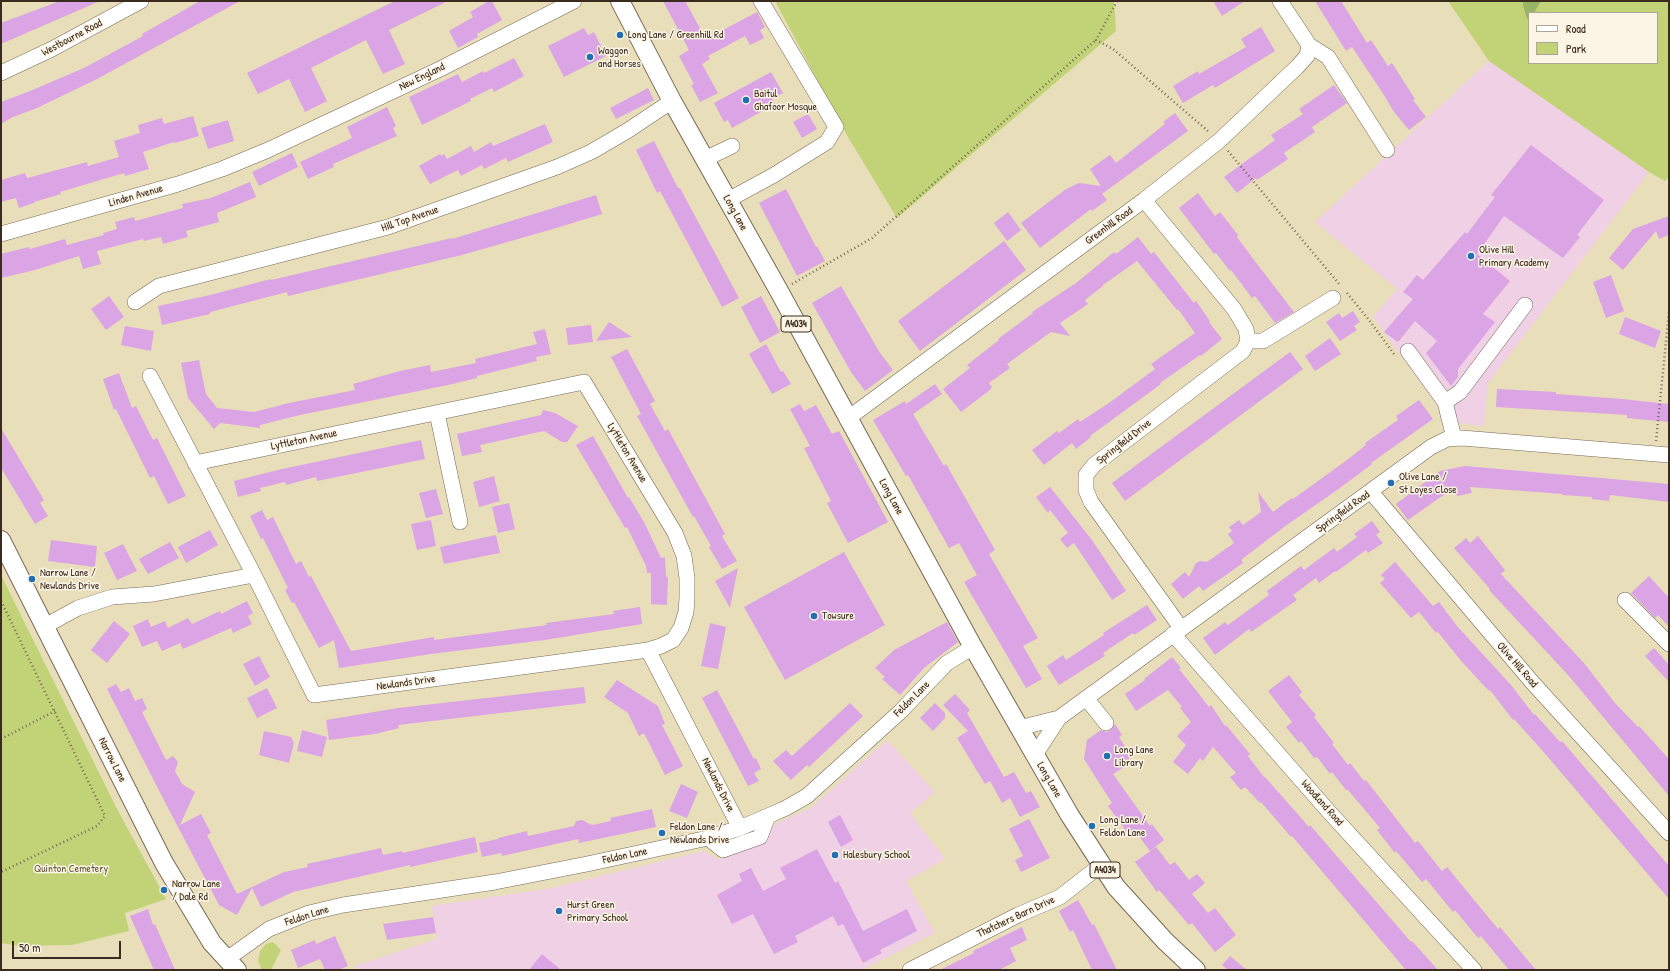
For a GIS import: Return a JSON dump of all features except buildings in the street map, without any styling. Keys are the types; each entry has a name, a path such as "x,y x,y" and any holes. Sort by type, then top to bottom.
{"main road":[{"name":"Long Lane","path":"620,1 672,101 779,291 847,419 912,533 973,647 1069,814 1116,887 1165,941 1196,970"},
{"name":"Narrow Lane","path":"1,540 182,897 212,943 234,967"}],"street":[{"name":"Westbourne Road","path":"1,73 52,49 141,1"},
{"name":"New England","path":"268,150 440,68 574,1"},
{"path":"728,200 827,142 836,127 761,1"},
{"path":"1280,1 1309,45 1328,57 1387,150"},
{"name":"Greenhill Road","path":"847,419 1144,200 1219,141 1307,56 1309,45"},
{"name":"Hill Top Avenue","path":"135,302 159,286 388,228 557,166 591,152 672,101"},
{"path":"705,159 732,146"},
{"name":"Linden Avenue","path":"1,234 178,184 222,169 268,150"},
{"path":"1144,200 1234,309 1246,330 1248,341 1263,342 1332,298"},
{"path":"1445,402 1460,392 1524,305"},
{"name":"Springfield Drive","path":"1177,631 1091,502 1086,490 1086,476 1094,465 1243,351 1248,341"},
{"path":"1408,351 1445,402 1454,438"},
{"path":"45,626 78,608 112,596 154,594 254,575 150,376"},
{"name":"Lyttleton Avenue","path":"195,463 584,382 675,533 684,556 687,578 687,598 686,612 681,628 673,640 648,650"},
{"path":"437,412 460,522"},
{"name":"Springfield Road","path":"1034,755 1059,718 1431,446 1447,439 1454,438 1662,454"},
{"name":"Olive Hill Road","path":"1370,492 1532,682 1669,833"},
{"name":"Newlands Drive","path":"254,575 314,695 648,650 740,828"},
{"path":"1625,600 1669,644"},
{"name":"Woodland Road","path":"1177,631 1331,814 1474,970"},
{"name":"Feldon Lane","path":"234,967 269,929 309,913 343,905 537,874 708,838 740,828 768,816 807,796 900,712 947,663 973,647"},
{"path":"1086,698 1106,723"},
{"name":"Springfield Road","path":"1019,728 1059,718"},
{"path":"708,838 723,850 753,840 760,837 768,816"},
{"name":"Thatchers Barn Drive","path":"910,970 927,966 1018,915 1060,897 1101,865"}],"path":[{"path":"779,291 872,238 1096,40 1117,1"},
{"path":"1096,40 1113,49 1219,141"},
{"path":"1662,454 1669,312"},
{"path":"1,603 105,816 97,826 1,872"},
{"path":"1,739 55,711"}],"shaded area":[{"name":"Olive Hill Primary Academy","path":"1489,61 1649,172 1488,383 1484,426 1449,422 1373,317 1397,289 1315,222"},
{"name":"Halesbury School","path":"887,740 935,792 910,813 945,859 906,881 935,933 862,970 359,970 354,966 437,939 432,906 551,888 704,851 718,859 766,841 775,824 812,807"}],"green space":[{"path":"775,1 1114,1 1116,31 897,218 848,137"},
{"path":"1448,1 1669,1 1669,177 1665,181 1649,172 1489,61"},
{"path":"1523,1 1541,1 1535,12 1528,12 1527,19"},
{"name":"Quinton Cemetery","path":"1,575 117,809 166,899 125,913 129,931 72,945 21,946 1,943"},
{"path":"273,942 281,950 271,970 262,970 258,961 260,951 266,944"}],"place":[{"name":"Long Lane / Greenhill Rd","path":"620,35"},
{"name":"Waggon and Horses","path":"590,57"},
{"name":"Baitul Ghafoor Mosque","path":"746,100"},
{"name":"Olive Hill Primary Academy","path":"1471,256"},
{"name":"Olive Lane / St Loyes Close","path":"1391,483"},
{"name":"Narrow Lane / Newlands Drive","path":"32,579"},
{"name":"Towsure","path":"814,616"},
{"name":"Long Lane Library","path":"1107,756"},
{"name":"Long Lane / Feldon Lane","path":"1092,826"},
{"name":"Feldon Lane / Newlands Drive","path":"662,833"},
{"name":"Halesbury School","path":"835,855"},
{"name":"Narrow Lane / Dale Rd","path":"164,890"},
{"name":"Hurst Green Primary School","path":"559,911"}]}
